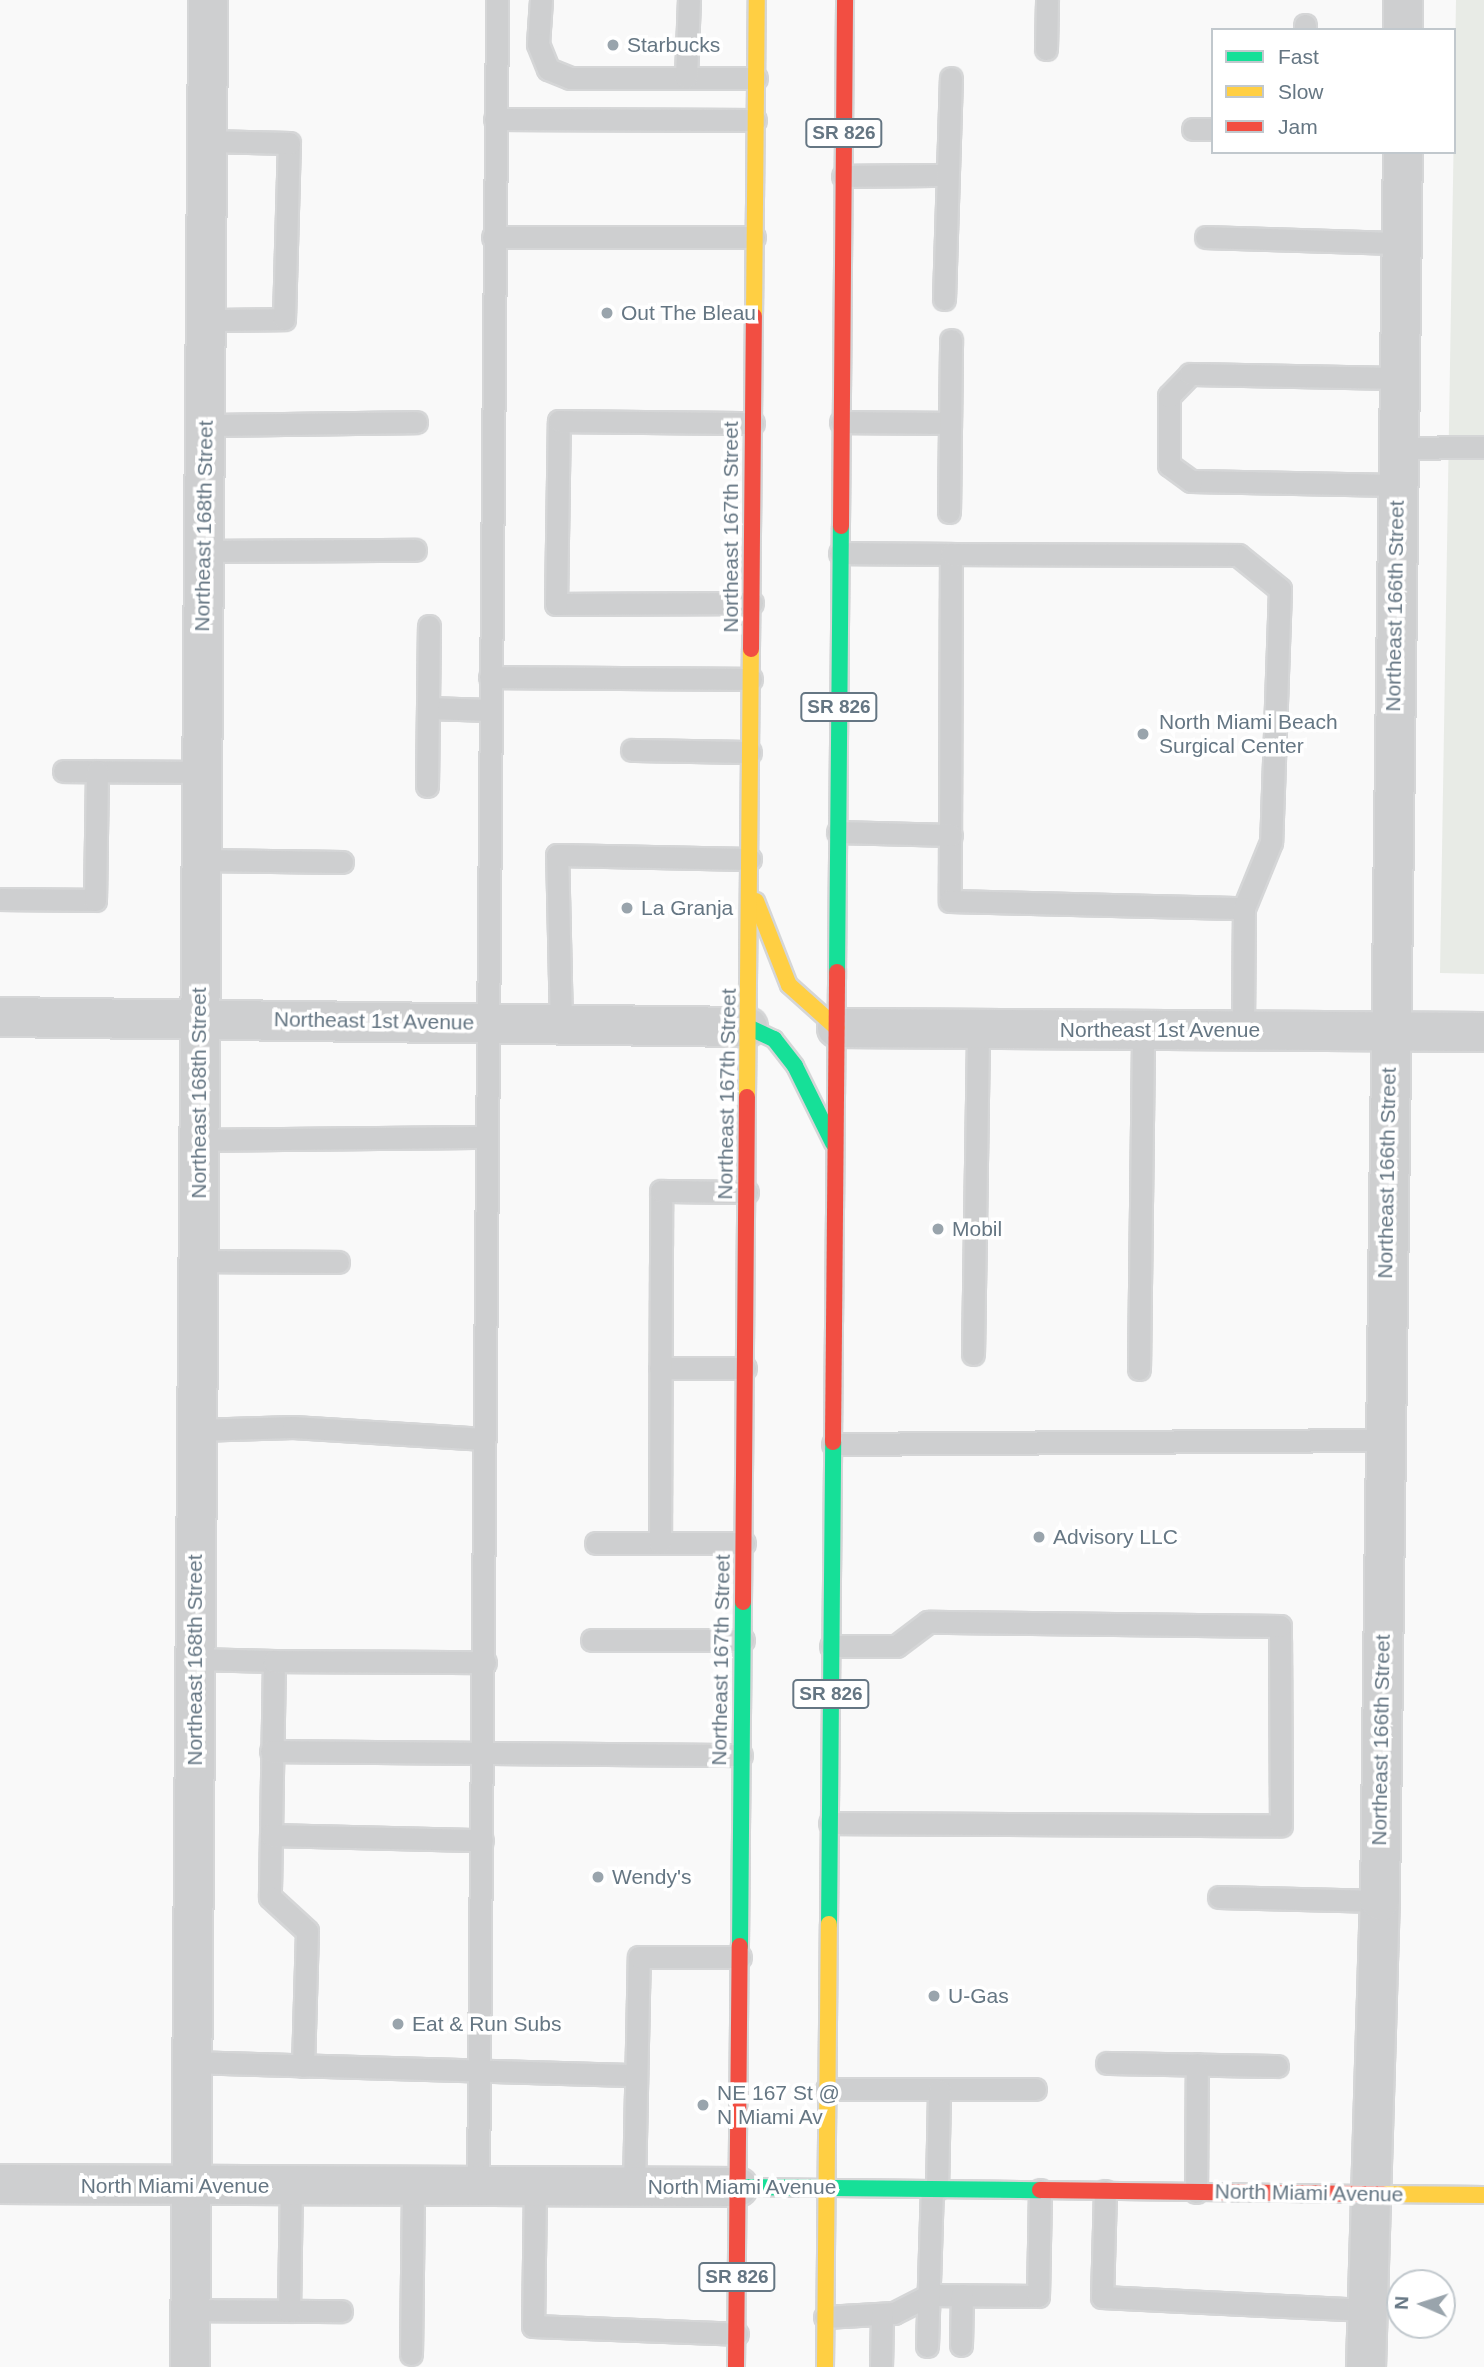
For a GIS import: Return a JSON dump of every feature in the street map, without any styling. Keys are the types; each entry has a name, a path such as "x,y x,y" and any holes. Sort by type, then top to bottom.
{"main road":[{"name":"Northeast 167th Street","path":"738,2188 757,0"},
{"name":"SR 826","path":"825,2367 845,0"},
{"path":"749,883 789,985 837,1028"},
{"path":"748,1027 774,1039 795,1066 835,1148"},
{"name":"SR 826","path":"736,2367 738,2188"},
{"name":"North Miami Avenue","path":"738,2188 1484,2195"}],"street":[{"name":"Northeast 168th Street","path":"190,2367 208,0"},
{"path":"1403,0 1403,28"},
{"name":"Northeast 166th Street","path":"1366,2367 1380,1901 1388,1031 1403,154"},
{"name":"Northeast 1st Avenue","path":"0,1017 748,1027"},
{"name":"Northeast 1st Avenue","path":"837,1028 1484,1032"},
{"name":"North Miami Avenue","path":"0,2184 738,2188"}],"lane":[{"path":"478,2187 485,1662 486,1137 497,0"},
{"path":"541,0 538,44 548,69 570,78 756,78"},
{"path":"686,77 689,0"},
{"path":"1046,49 1047,0"},
{"path":"944,299 951,78"},
{"path":"495,119 755,120"},
{"path":"206,320 284,319 289,143 207,141"},
{"path":"844,176 947,175"},
{"path":"494,237 754,237"},
{"path":"1206,237 1401,243"},
{"path":"949,512 951,340"},
{"path":"1397,485 1191,481 1169,465 1169,396 1190,374 1399,378"},
{"path":"752,603 556,604 559,421 753,423"},
{"path":"205,425 416,422"},
{"path":"841,422 950,423"},
{"path":"1398,448 1484,447"},
{"path":"203,551 415,550"},
{"path":"840,553 1238,555 1280,589 1271,842 1244,908 1243,1030"},
{"path":"951,554 950,901 1244,908"},
{"path":"427,786 429,626"},
{"path":"490,677 751,679"},
{"path":"428,708 490,710"},
{"path":"632,750 750,752"},
{"path":"64,771 201,772"},
{"path":"0,899 94,901 97,771"},
{"path":"838,832 951,835"},
{"path":"561,1025 557,855 750,859"},
{"path":"201,860 342,862"},
{"path":"973,1354 978,1028"},
{"path":"1139,1369 1143,1030"},
{"path":"198,1140 486,1137"},
{"path":"660,1543 661,1191 747,1192"},
{"path":"197,1261 338,1262"},
{"path":"660,1368 745,1368"},
{"path":"196,1430 293,1427 485,1439"},
{"path":"833,1444 1384,1440"},
{"path":"596,1543 744,1543"},
{"path":"830,1823 1281,1825 1280,1626 928,1622 896,1646 831,1646"},
{"path":"592,1640 743,1640"},
{"path":"195,1659 485,1662"},
{"path":"274,1661 270,1897 307,1931 303,2066"},
{"path":"271,1751 741,1755"},
{"path":"271,1835 482,1840"},
{"path":"1219,1897 1380,1901"},
{"path":"634,2187 639,1957 740,1957"},
{"path":"191,2062 479,2073 636,2075"},
{"path":"1107,2063 1277,2066"},
{"path":"1195,2192 1197,2064"},
{"path":"827,2090 1035,2089"},
{"path":"926,2346 939,2090"},
{"path":"289,2311 291,2187"},
{"path":"411,2354 413,2187"},
{"path":"536,2187 533,2326 737,2334"},
{"path":"825,2317 882,2314 929,2295 1038,2296 1041,2190"},
{"path":"1105,2191 1102,2297 1366,2310"},
{"path":"961,2345 962,2295"},
{"path":"190,2310 341,2311"},
{"path":"881,2367 882,2314"}],"shaded area":[{"path":"1456,0 1484,0 1484,974 1440,973 1453,154 1456,154"}],"traffic: fast":[{"path":"837,972 841,526"},
{"path":"748,1027 774,1039 795,1066 833,1143"},
{"path":"829,1924 833,1442"},
{"path":"740,1946 743,1602"},
{"path":"738,2187 1040,2190"}],"traffic: slow":[{"path":"754,316 757,0"},
{"path":"747,1097 751,649"},
{"path":"756,901 789,985 837,1028"},
{"path":"825,2367 829,1924"},
{"path":"1383,2194 1484,2195"}],"traffic: jam":[{"path":"841,526 845,0"},
{"path":"751,649 754,316"},
{"path":"833,1442 837,972"},
{"path":"743,1602 747,1097"},
{"path":"736,2367 740,1946"},
{"path":"1040,2190 1383,2194"}],"place":[{"name":"Starbucks","path":"613,45"},
{"name":"Out The Bleau","path":"607,313"},
{"name":"North Miami Beach Surgical Center","path":"1143,734"},
{"name":"La Granja","path":"627,908"},
{"name":"Mobil","path":"938,1229"},
{"name":"Advisory LLC","path":"1039,1537"},
{"name":"Wendy's","path":"598,1877"},
{"name":"U-Gas","path":"934,1996"},
{"name":"Eat & Run Subs","path":"398,2024"},
{"name":"NE 167 St @ N Miami Av","path":"703,2105"}]}
